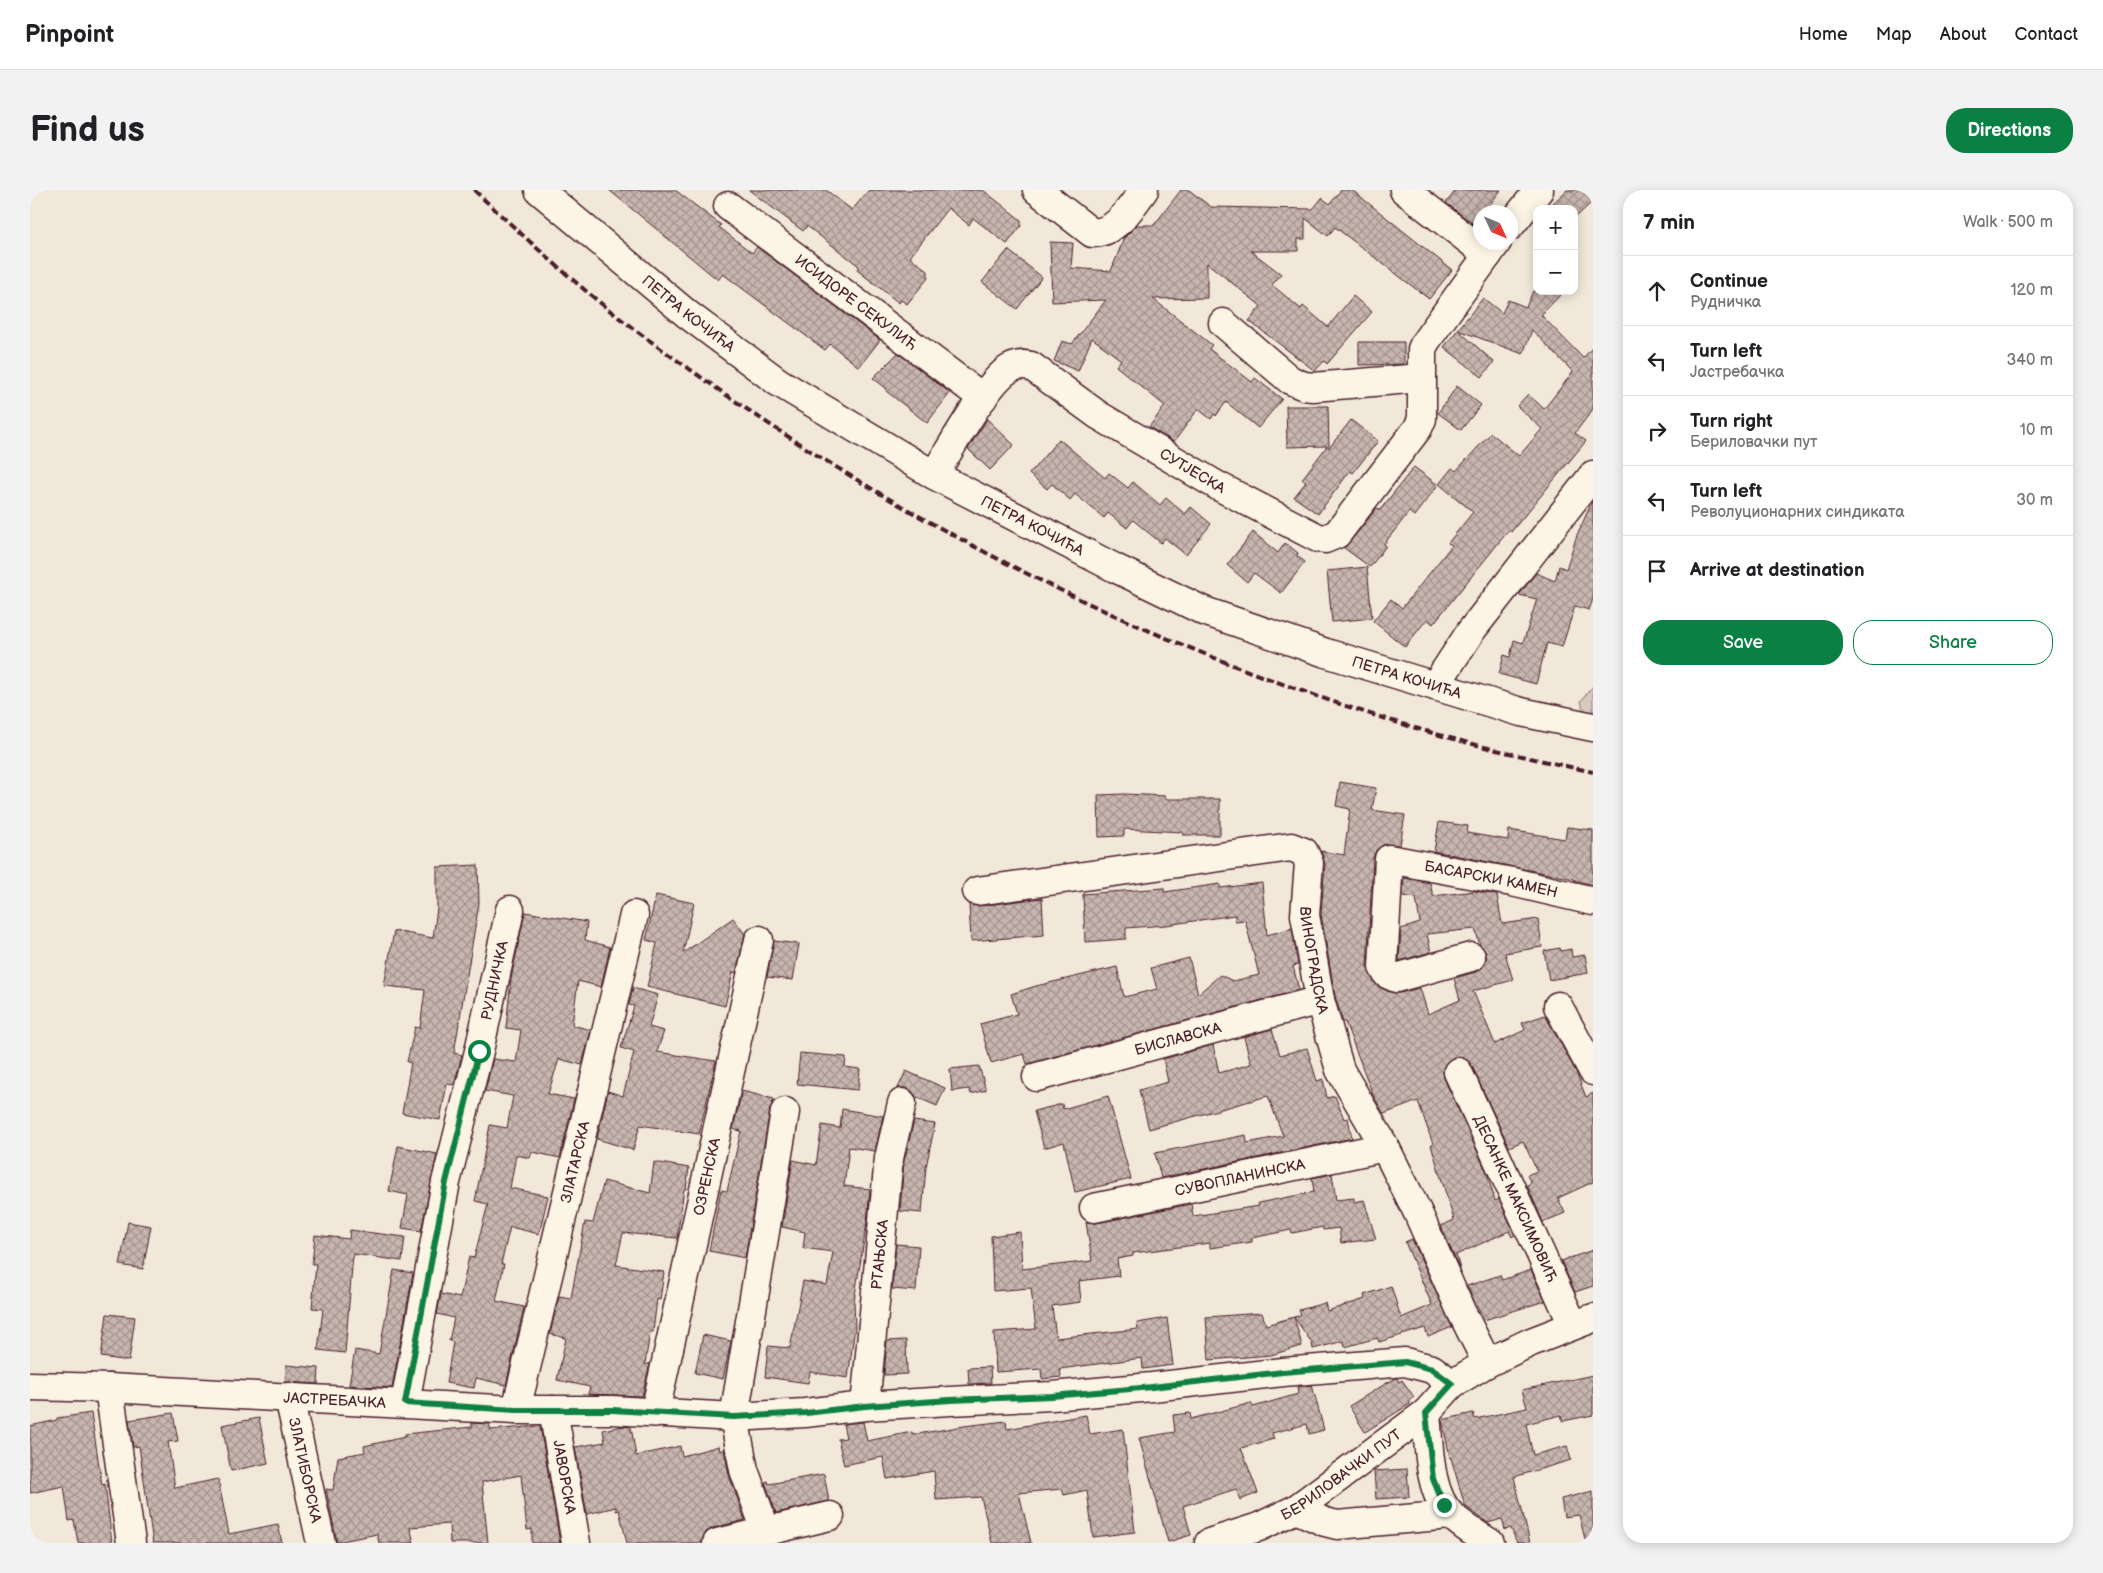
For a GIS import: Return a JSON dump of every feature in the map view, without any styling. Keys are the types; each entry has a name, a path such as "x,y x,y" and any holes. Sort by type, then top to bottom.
{"street":[{"name":"ПЕТРА КОЧИЋА","path":"539,190 687,314 778,382 934,476 1204,611 1326,653 1521,712 1593,727"},
{"path":"1037,190 1092,233 1101,233 1112,228 1144,190"},
{"name":"СУТЈЕСКА","path":"1404,190 1473,236"},
{"path":"1518,216 1539,190"},
{"name":"ИСИДОРЕ СЕКУЛИЋ","path":"728,206 983,398"},
{"name":"СУТЈЕСКА","path":"934,476 983,398 1000,376 1010,368 1026,364 1098,415 1218,486 1318,538 1325,539 1336,534 1418,428 1422,418 1421,356 1426,341 1491,250"},
{"path":"1223,323 1284,376 1304,386 1313,387 1422,378"},
{"path":"1435,686 1471,631 1593,475"},
{"name":"ВИНОГРАДСКА","path":"978,891 1291,847 1298,848 1304,852 1309,863 1305,915 1320,1000 1340,1070 1385,1147 1418,1213 1461,1311 1487,1363"},
{"name":"БАСАРСКИ КАМЕН","path":"1471,957 1396,978 1387,974 1384,967 1389,860 1504,880 1593,901"},
{"name":"РУДНИЧКА","path":"405,1403 446,1182 479,1051 510,910"},
{"name":"ЗЛАТАРСКА","path":"516,1410 634,915"},
{"name":"ОЗРЕНСКА","path":"655,1412 759,940"},
{"name":"БИСЛАВСКА","path":"1037,1077 1320,1000"},
{"path":"1558,1006 1593,1071"},
{"name":"ДЕСАНКЕ МАКСИМОВИЋ","path":"1458,1072 1583,1321"},
{"name":"РТАЊСКА","path":"865,1406 889,1158 902,1103"},
{"path":"766,1531 744,1470 734,1417 785,1112"},
{"name":"СУВОПЛАНИНСКА","path":"1094,1208 1385,1147"},
{"name":"БЕРИЛОВАЧКИ ПУТ","path":"1209,1543 1258,1526 1296,1509 1426,1413 1452,1384 1487,1363 1583,1321"},
{"name":"ЈАСТРЕБАЧКА","path":"30,1386 109,1388 516,1410 655,1412 734,1417 806,1413 865,1406 1052,1396 1283,1372 1405,1362 1432,1369 1452,1384"},
{"path":"109,1388 131,1543"},
{"name":"ЗЛАТИБОРСКА","path":"289,1397 321,1543"},
{"name":"ЈАВОРСКА","path":"553,1410 576,1543"},
{"path":"1426,1413 1433,1479 1444,1505 1451,1515 1490,1543"},
{"path":"1296,1509 1325,1522 1338,1534 1392,1532 1451,1515"},
{"path":"717,1543 830,1516"}],"green space":[{"path":"1593,686 1593,717 1584,713 1581,701"}],"building":[{"path":"609,190 675,190 721,225 719,227 752,253 757,247 880,340 859,367 830,344 825,350 723,274 718,280"},
{"path":"749,190 826,190 852,210 869,190 983,190 1021,220 1021,226 1007,244 973,218 969,225 948,208 910,257 928,271 928,278 907,304 901,300 899,303 857,270 859,266 807,226 803,231"},
{"path":"1181,190 1189,190 1211,207 1313,209 1322,198 1330,204 1341,190 1352,190 1452,270 1429,299 1335,227 1328,236 1305,218 1305,239 1298,239 1298,251 1251,251 1281,274 1272,285 1301,309 1303,306 1328,327 1353,296 1372,312 1327,364 1324,361 1315,371 1249,321 1261,306 1207,263 1207,298 1153,299 1212,345 1209,349 1252,382 1255,378 1282,399 1258,428 1226,402 1216,416 1214,414 1211,419 1198,409 1174,442 1149,427 1165,406 1116,366 1121,360 1092,338 1078,371 1054,361 1062,341 1072,344 1106,300 1052,302 1050,242 1073,243 1071,268 1111,271 1124,238 1137,225 1154,225"},
{"path":"1456,190 1501,190 1489,205 1473,205 1473,224 1446,203"},
{"path":"1567,190 1593,190 1593,201 1578,215 1578,205 1551,205"},
{"path":"1008,250 1042,277 1017,309 982,282"},
{"path":"1533,291 1533,295 1560,295 1541,315 1583,358 1593,347 1593,409 1575,433 1586,441 1511,532 1509,530 1433,624 1427,619 1405,647 1373,621 1391,599 1402,608 1452,545 1448,543 1473,512 1439,484 1452,468 1456,471 1491,433 1519,456 1542,429 1517,406 1528,394 1544,409 1573,372 1532,330 1523,354 1458,330 1494,362 1482,377 1444,347 1483,298 1502,313 1508,300 1526,307"},
{"path":"1359,342 1404,342 1404,364 1359,365"},
{"path":"898,353 950,393 927,423 886,391 887,389 873,378"},
{"path":"1457,386 1481,405 1461,430 1438,413"},
{"path":"1286,406 1328,406 1329,448 1351,420 1378,441 1353,473 1350,471 1318,514 1294,497 1306,482 1302,479 1327,446 1287,447"},
{"path":"987,419 1014,445 990,470 968,449"},
{"path":"1059,439 1105,478 1109,473 1128,488 1133,482 1160,505 1166,498 1185,514 1191,507 1211,524 1186,555 1165,538 1161,543 1133,520 1127,528 1108,513 1104,518 1075,494 1070,500 1052,484 1047,489 1029,474"},
{"path":"1414,467 1438,485 1414,516 1409,512 1384,544 1386,546 1370,567 1344,548 1377,508 1380,510"},
{"path":"1593,500 1593,599 1589,610 1575,606 1562,647 1547,643 1536,684 1499,674 1504,655 1510,657 1514,640 1523,643 1537,599 1519,595 1536,573 1555,581 1559,566 1566,569 1577,535"},
{"path":"1253,532 1278,553 1285,543 1298,553 1297,556 1305,562 1281,593 1254,573 1247,582 1227,565"},
{"path":"1367,567 1372,618 1332,622 1327,571"},
{"path":"1340,782 1376,788 1372,810 1405,815 1400,845 1383,845 1376,850 1373,858 1367,966 1374,982 1390,992 1400,993 1420,988 1428,1014 1460,1000 1454,978 1476,972 1482,968 1486,961 1486,952 1480,945 1475,929 1427,934 1431,952 1399,961 1401,929 1420,923 1416,898 1403,896 1404,878 1430,883 1433,896 1475,891 1497,895 1502,924 1538,919 1542,947 1505,953 1513,980 1473,991 1495,1044 1525,1030 1522,1023 1545,1015 1576,1072 1586,1097 1593,1093 1593,1182 1558,1198 1565,1213 1543,1222 1527,1185 1531,1183 1527,1175 1537,1171 1523,1141 1509,1147 1472,1066 1467,1060 1459,1056 1452,1058 1446,1063 1443,1070 1444,1078 1487,1173 1495,1201 1499,1199 1515,1235 1512,1237 1509,1231 1456,1255 1461,1273 1441,1226 1454,1220 1431,1145 1433,1144 1418,1101 1384,1114 1373,1095 1345,1022 1343,1022 1335,996 1321,914 1325,864 1321,851 1344,855 1350,809 1336,806"},
{"path":"1098,795 1165,796 1165,799 1220,799 1220,835 1183,835 1183,832 1124,829 1124,836 1099,837"},
{"path":"1439,822 1468,826 1467,833 1508,840 1509,830 1565,839 1567,827 1593,830 1593,885 1574,879 1434,851"},
{"path":"478,865 479,903 454,1053 462,1055 454,1085 447,1084 440,1120 402,1113 411,1063 407,1062 415,1027 420,1028 425,990 384,986 394,931 433,938 437,908 437,867"},
{"path":"1262,883 1267,935 1292,928 1298,965 1293,966 1299,990 1027,1064 1024,1054 991,1063 980,1024 1017,1014 1011,994 1036,986 1117,967 1124,997 1157,989 1151,968 1189,958 1198,994 1220,975 1233,981 1259,975 1245,920 1235,921 1235,915 1166,925 1126,928 1126,939 1085,942 1083,894 1164,888 1164,892 1220,884 1220,888"},
{"path":"656,895 694,903 683,953 733,918 745,934 736,973 733,972 725,1006 647,987 657,943 646,940"},
{"path":"1042,898 1044,935 971,941 969,904 979,906"},
{"path":"525,912 587,922 585,940 610,947 601,987 578,981 572,1025 591,1030 582,1065 559,1059 548,1094 574,1099 560,1158 532,1152 530,1158 516,1155 510,1188 548,1196 539,1234 510,1227 501,1264 504,1264 496,1301 524,1307 506,1385 476,1378 474,1388 446,1383 453,1342 449,1341 454,1318 437,1314 441,1294 460,1298 469,1257 474,1258 488,1204 475,1201 490,1125 507,1128 513,1096 485,1091 493,1059 516,1062 521,1030 506,1028 511,979"},
{"path":"774,941 799,944 793,980 767,977"},
{"path":"1560,948 1561,951 1571,949 1572,957 1585,955 1588,973 1549,980 1544,951"},
{"path":"633,988 658,995 649,1027 664,1031 657,1052 716,1061 699,1134 640,1125 633,1150 597,1139 608,1091 623,1096 634,1052 621,1048 634,1006 629,1005"},
{"path":"1272,1029 1280,1055 1307,1048 1317,1081 1323,1079 1327,1098 1335,1096 1344,1119 1348,1118 1352,1138 1161,1178 1155,1153 1246,1135 1247,1143 1283,1136 1268,1096 1149,1129 1139,1090 1168,1082 1163,1059 1213,1045 1219,1073 1251,1064 1244,1037"},
{"path":"800,1053 846,1057 845,1067 860,1069 858,1090 797,1084"},
{"path":"979,1066 986,1090 971,1094 969,1089 952,1091 950,1069"},
{"path":"906,1071 945,1088 937,1106 916,1097 912,1091 906,1088 898,1088"},
{"path":"742,1091 774,1099 770,1109 745,1258 709,1251 721,1190 727,1191 741,1131 733,1129"},
{"path":"1108,1096 1131,1179 1075,1192 1064,1142 1044,1148 1034,1111 1062,1104 1063,1109"},
{"path":"842,1109 883,1116 875,1151 849,1147 844,1186 870,1189 867,1222 854,1301 855,1327 848,1378 810,1372 808,1383 765,1377 768,1346 790,1348 803,1281 827,1285 833,1252 803,1248 805,1232 782,1227 793,1160 816,1165 822,1125 840,1128"},
{"path":"914,1121 935,1124 926,1167 922,1213 900,1211 904,1161"},
{"path":"398,1146 437,1154 421,1231 402,1228 408,1195 389,1191"},
{"path":"654,1162 689,1168 677,1238 623,1233 616,1265 664,1272 660,1300 657,1299 653,1332 650,1332 645,1364 650,1364 642,1396 588,1394 590,1387 557,1380 566,1338 550,1334 559,1296 571,1298 585,1222 593,1223 604,1181 650,1193"},
{"path":"1332,1174 1336,1200 1354,1198 1354,1202 1364,1200 1376,1239 1341,1243 1339,1228 1323,1230 1323,1227 1292,1233 1291,1230 1252,1238 1252,1242 1210,1248 1210,1243 1133,1253 1133,1256 1117,1259 1119,1276 1079,1281 1081,1302 1052,1306 1056,1338 1138,1329 1137,1323 1167,1318 1173,1365 1143,1369 1142,1358 1060,1369 1061,1377 1042,1379 1041,1369 996,1372 994,1332 1036,1329 1031,1288 993,1291 991,1236 1020,1232 1022,1269 1092,1261 1086,1222 1097,1223 1191,1204 1193,1216 1259,1206 1258,1203 1314,1192 1312,1178"},
{"path":"128,1222 151,1226 143,1269 120,1265"},
{"path":"350,1230 405,1237 402,1261 353,1254 345,1353 318,1350 323,1309 312,1308 316,1264 312,1264 315,1235 349,1239"},
{"path":"1412,1239 1452,1327 1428,1337 1425,1328 1379,1342 1377,1338 1345,1347 1344,1341 1313,1349 1312,1343 1294,1317 1301,1315 1299,1310 1325,1303 1327,1311 1365,1299 1364,1295 1391,1286 1401,1318 1432,1305 1405,1242"},
{"path":"896,1244 919,1246 916,1291 892,1289"},
{"path":"1593,1250 1593,1286 1575,1292 1561,1261"},
{"path":"394,1270 413,1273 392,1388 349,1385 355,1350 379,1354"},
{"path":"1531,1270 1545,1301 1484,1320 1467,1286 1500,1275 1502,1280"},
{"path":"1262,1313 1266,1325 1294,1317 1302,1346 1271,1355 1209,1360 1206,1317"},
{"path":"107,1314 135,1317 129,1361 101,1357"},
{"path":"703,1335 731,1341 723,1379 695,1373"},
{"path":"906,1340 907,1374 884,1375 887,1341"},
{"path":"286,1365 319,1368 318,1384 285,1382"},
{"path":"990,1367 991,1383 969,1384 968,1368"},
{"path":"1593,1375 1593,1415 1563,1421 1561,1415 1526,1424 1533,1455 1567,1446 1571,1460 1514,1477 1530,1543 1517,1543 1511,1528 1505,1530 1502,1519 1488,1523 1465,1506 1450,1458 1442,1420 1473,1413 1475,1419 1527,1408 1522,1390"},
{"path":"1397,1378 1399,1382 1402,1380 1414,1397 1410,1400 1410,1404 1365,1432 1349,1406"},
{"path":"1312,1385 1324,1430 1309,1434 1307,1424 1272,1433 1274,1439 1241,1448 1258,1493 1240,1500 1236,1489 1183,1506 1191,1535 1168,1542 1139,1438 1175,1432 1173,1415 1190,1413 1191,1419 1251,1403 1253,1407 1298,1394 1297,1387"},
{"path":"91,1413 102,1485 105,1484 112,1543 78,1543 74,1520 69,1521 64,1486 30,1493 30,1426 57,1420 57,1418"},
{"path":"173,1413 178,1441 168,1442 175,1488 218,1479 229,1534 278,1524 282,1543 153,1543 139,1446 133,1447 129,1420"},
{"path":"1086,1415 1090,1434 1123,1429 1135,1532 1093,1537 1087,1490 1064,1495 1062,1489 1019,1493 1031,1543 992,1543 981,1497 936,1500 934,1471 887,1479 883,1457 844,1465 838,1439 846,1438 843,1424 863,1422 867,1441 912,1432 912,1435 1006,1421 1007,1429"},
{"path":"259,1418 268,1463 231,1471 222,1425"},
{"path":"472,1423 489,1424 491,1430 540,1426 560,1543 532,1543 532,1529 527,1530 521,1475 482,1482 488,1543 450,1543 449,1524 410,1527 414,1543 379,1543 377,1534 337,1542 326,1489 333,1490 338,1457 365,1452 364,1446 405,1437 405,1434 472,1427"},
{"path":"623,1426 631,1427 636,1456 680,1446 682,1456 719,1446 720,1451 724,1449 729,1475 745,1520 713,1528 706,1532 701,1543 627,1543 619,1510 616,1511 616,1507 587,1514 575,1447 605,1442 603,1430"},
{"path":"1407,1469 1409,1497 1376,1499 1374,1471"},
{"path":"824,1474 829,1501 776,1513 765,1482 768,1481 769,1484"},
{"path":"1593,1491 1593,1543 1586,1543 1579,1515 1564,1517 1561,1499"}],"railway":[{"path":"474,190 579,285 722,392 805,448 891,500 979,549 1069,594 1160,635 1253,673 1348,707 1443,736 1499,751 1593,772"}],"route":[{"path":"479,1051 446,1182 405,1403 516,1410 612,1410 734,1417 806,1413 865,1406 950,1400 1052,1396 1283,1372 1405,1362 1432,1369 1452,1384 1426,1413 1433,1479 1444,1505"}]}
